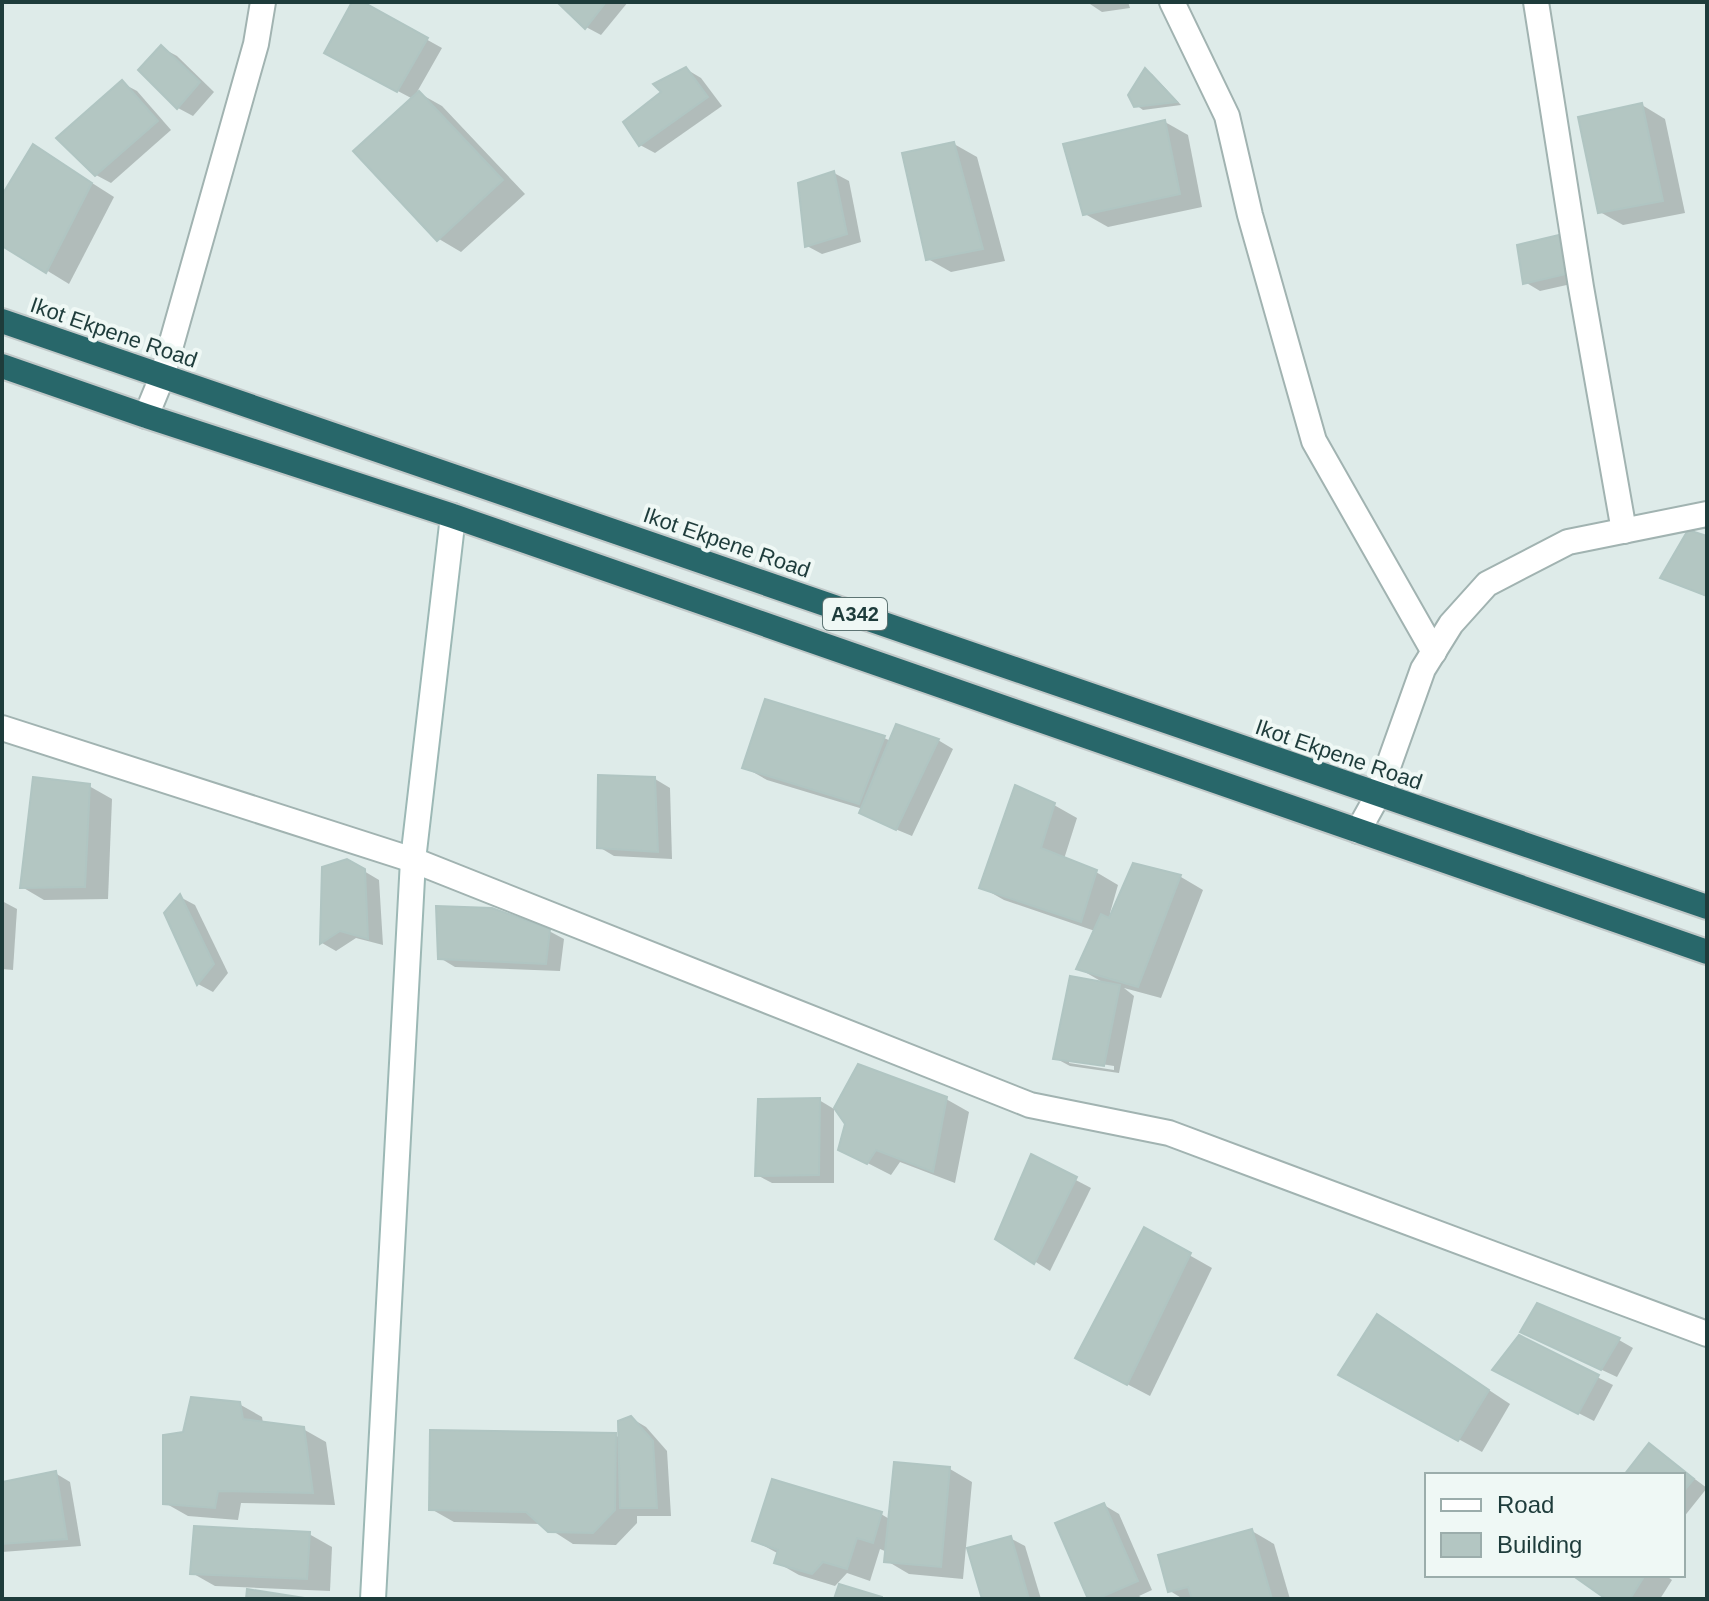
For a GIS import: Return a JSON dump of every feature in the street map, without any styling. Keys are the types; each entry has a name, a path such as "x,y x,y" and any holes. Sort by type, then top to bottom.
{"highway":[{"name":"Ikot Ekpene Road","path":"2,321 1707,907"},
{"name":"A342","path":"2,366 453,516 1707,952"}],"street":[{"path":"146,416 162,377 256,44 263,2"},
{"path":"1172,2 1227,116 1250,215 1314,441 1434,652"},
{"path":"1536,2 1624,531"},
{"path":"1358,831 1378,795 1423,669 1451,624 1487,584 1568,542 1707,514"},
{"path":"373,1599 413,860 453,516"},
{"path":"2,728 413,860 1030,1105 1169,1133 1707,1334"}],"building":[{"path":"352,2 363,2 428,38 397,92 324,53"},
{"path":"557,2 606,2 585,29"},
{"path":"161,45 200,82 177,109 138,70"},
{"path":"686,67 708,97 639,146 623,122 661,92 653,84"},
{"path":"1145,68 1177,102 1134,107 1128,95"},
{"path":"122,80 158,121 95,176 56,138"},
{"path":"419,91 503,180 437,241 353,151"},
{"path":"1642,103 1663,201 1598,213 1578,117"},
{"path":"1165,120 1180,194 1083,215 1063,144"},
{"path":"954,142 983,249 926,260 902,153"},
{"path":"33,144 92,183 46,273 2,246 2,195"},
{"path":"834,171 847,234 805,247 798,183"},
{"path":"1559,235 1566,274 1523,284 1517,245"},
{"path":"1688,530 1707,536 1707,596 1660,578"},
{"path":"765,699 885,736 859,804 742,768"},
{"path":"896,724 939,739 896,830 859,813"},
{"path":"598,775 655,777 658,852 597,848"},
{"path":"33,777 90,784 85,887 20,888"},
{"path":"1015,785 1055,803 1041,848 1097,870 1081,922 979,888"},
{"path":"347,859 365,869 368,939 340,931 320,944 322,867"},
{"path":"1133,863 1181,875 1138,987 1076,969 1101,914 1109,918"},
{"path":"180,894 214,964 197,985 164,913"},
{"path":"436,906 492,908 550,929 546,964 438,959"},
{"path":"1070,976 1120,985 1104,1066 1053,1059"},
{"path":"858,1064 947,1097 933,1172 876,1150 867,1164 838,1150 845,1124 834,1108"},
{"path":"820,1098 819,1175 755,1176 758,1099"},
{"path":"1031,1154 1077,1177 1034,1264 995,1239"},
{"path":"1144,1227 1191,1253 1127,1385 1075,1358"},
{"path":"1537,1303 1620,1338 1601,1370 1520,1332"},
{"path":"1377,1314 1489,1390 1458,1441 1338,1375"},
{"path":"1519,1335 1599,1375 1578,1414 1492,1370"},
{"path":"191,1397 240,1402 243,1419 304,1427 313,1493 218,1491 215,1508 163,1504 163,1435 183,1432"},
{"path":"631,1416 653,1441 657,1508 620,1508 618,1421"},
{"path":"430,1430 616,1433 615,1510 593,1533 548,1532 526,1512 429,1510"},
{"path":"1649,1443 1694,1479 1685,1490 1685,1473 1626,1473"},
{"path":"894,1462 950,1467 941,1567 884,1562"},
{"path":"56,1471 67,1539 2,1544 2,1482"},
{"path":"772,1479 882,1512 873,1543 857,1538 847,1569 823,1562 812,1574 774,1563 778,1550 752,1541"},
{"path":"1104,1503 1138,1581 1097,1599 1088,1599 1055,1523"},
{"path":"194,1526 310,1532 307,1579 190,1574"},
{"path":"1252,1529 1272,1599 1192,1599 1188,1587 1168,1592 1158,1555"},
{"path":"1011,1536 1029,1599 982,1599 967,1548"},
{"path":"1575,1577 1644,1577 1630,1599 1606,1599"},
{"path":"839,1584 882,1597 882,1599 834,1599"},
{"path":"247,1589 311,1599 246,1599"}]}
